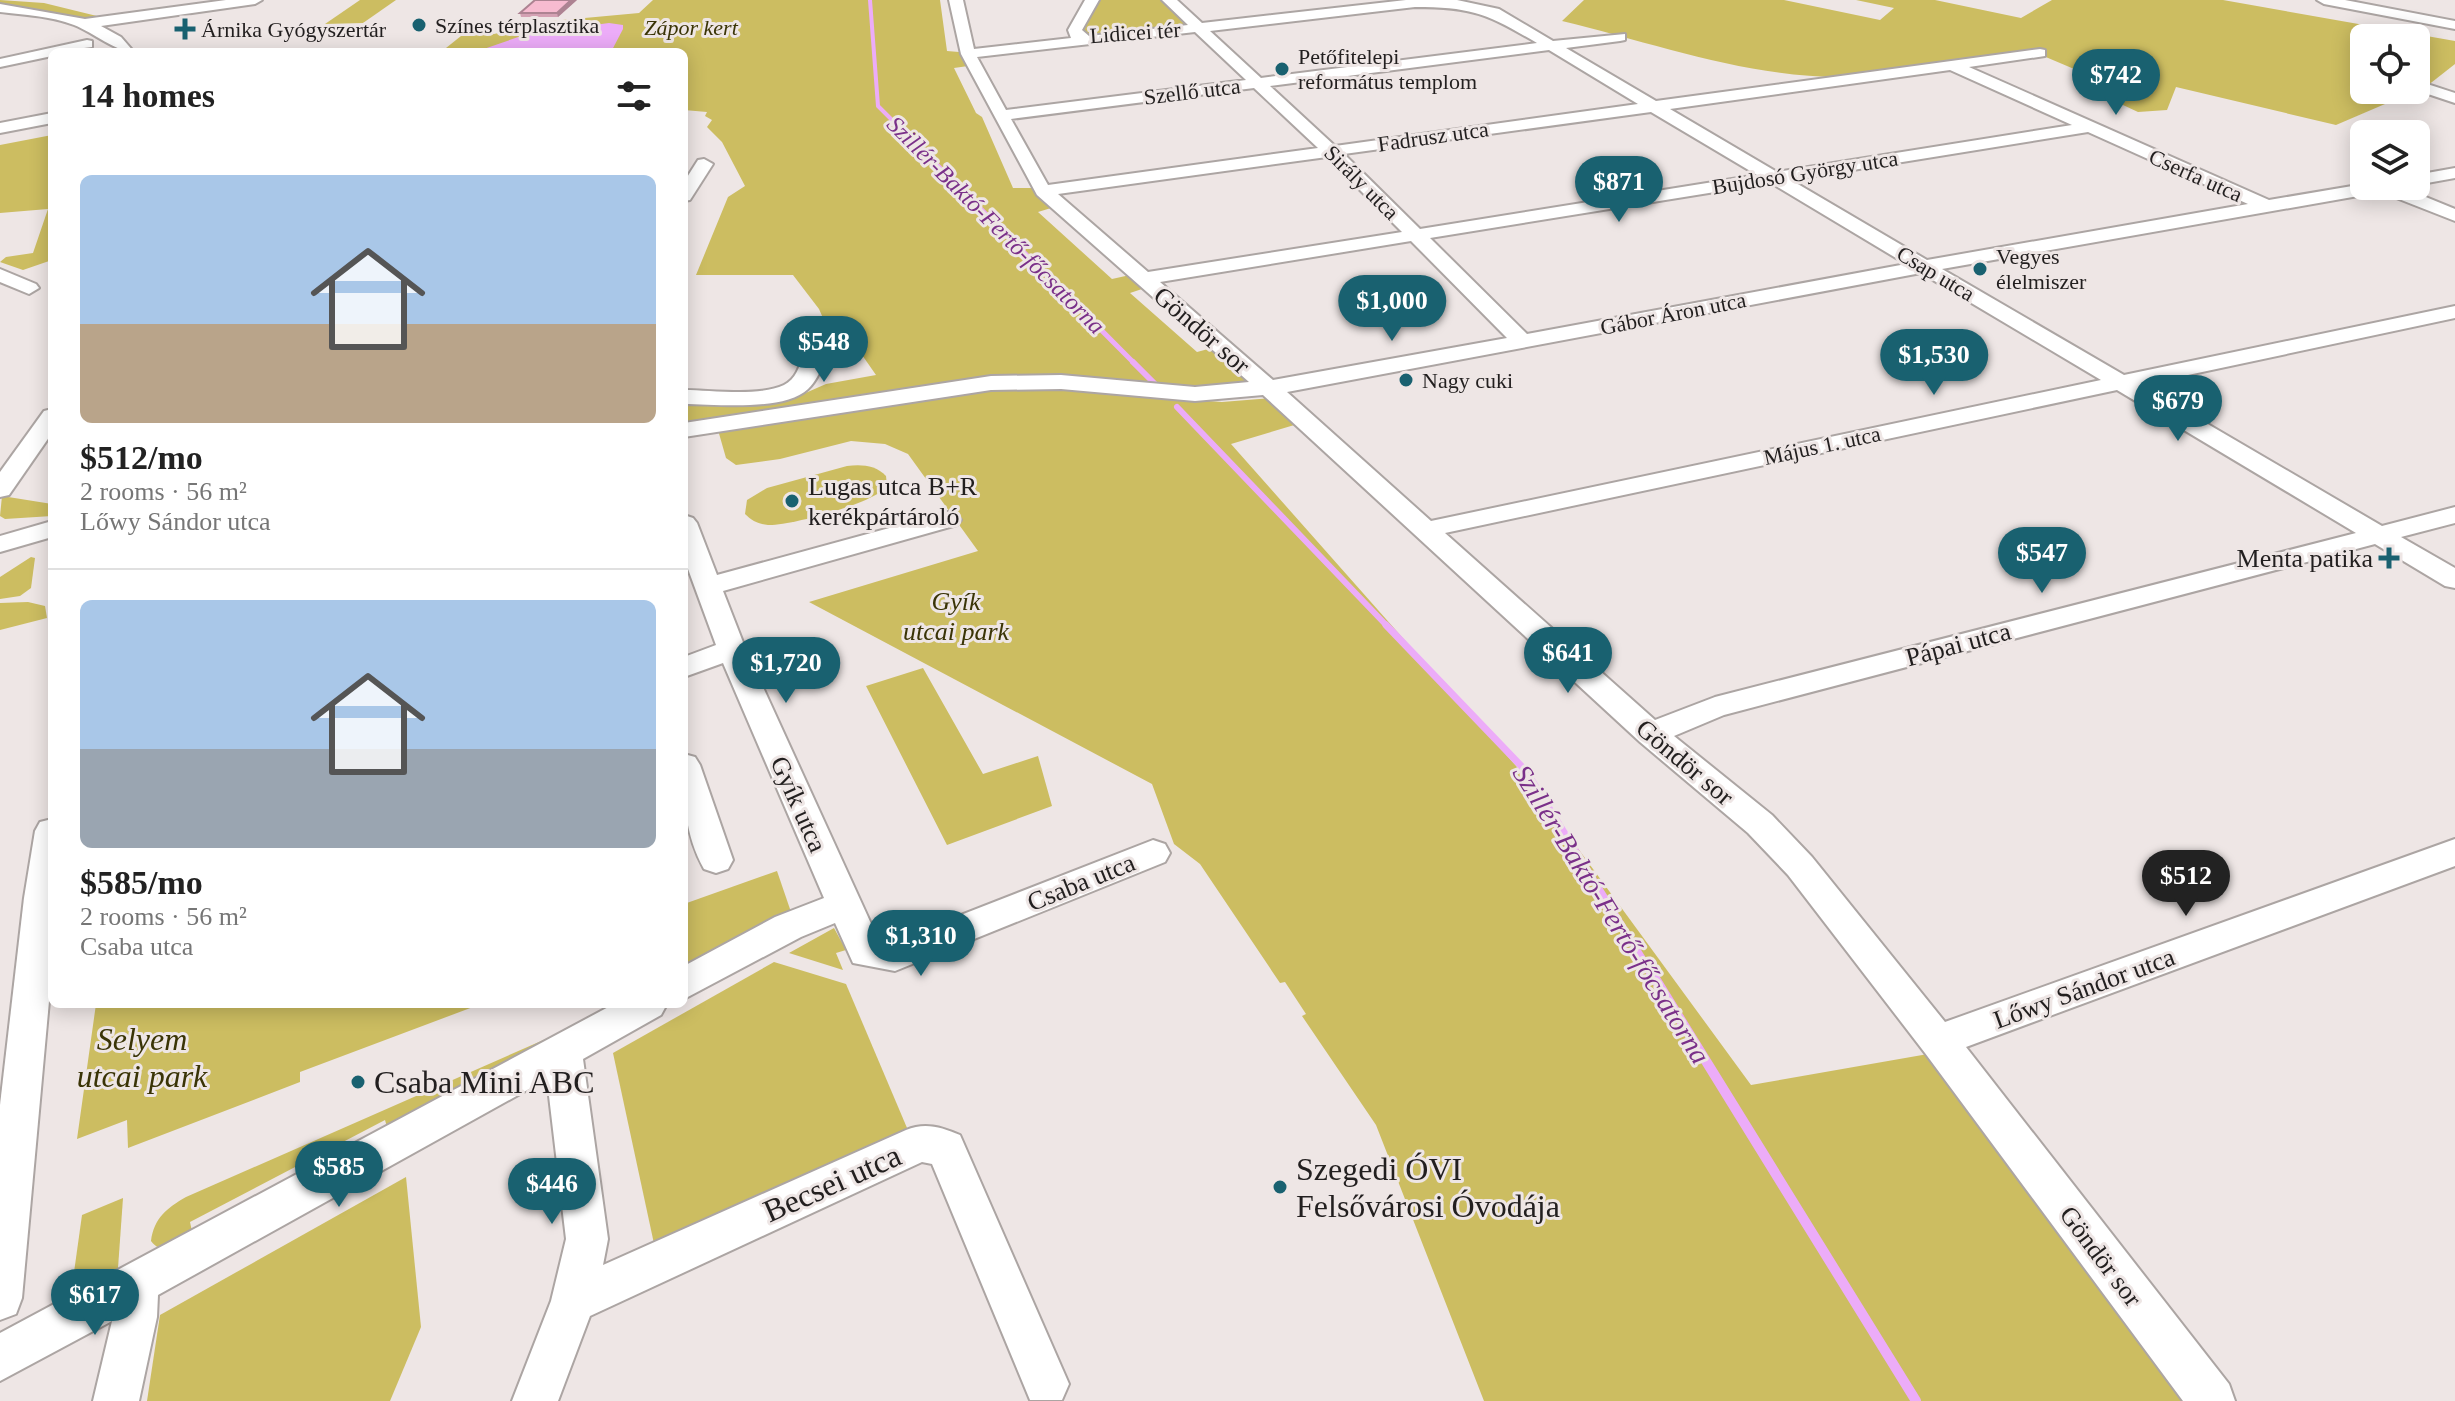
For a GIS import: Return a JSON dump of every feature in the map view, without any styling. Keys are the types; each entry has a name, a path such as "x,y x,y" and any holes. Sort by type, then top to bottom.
{"street":[{"path":"82,24 255,0"},
{"name":"Göndör sor","path":"956,0 968,54 1043,191 1269,388 1651,734 1760,824 1800,866 1938,1041 2212,1401"},
{"name":"Lidicei tér","path":"1092,0 1075,30 1076,35 1083,38 1195,28"},
{"name":"Lidicei tér","path":"1169,0 1195,28"},
{"path":"1332,0 1361,1 1374,7"},
{"path":"2324,0 2349,2 2455,25"},
{"name":"Csap utca","path":"1374,7 1453,2 1499,14 2455,580"},
{"path":"1195,28 1374,7"},
{"path":"0,8 82,24 110,36 123,48"},
{"name":"Sirály utca","path":"1195,28 1330,150 1523,342"},
{"name":"Szellő utca","path":"1002,115 1620,37"},
{"path":"968,54 1083,38"},
{"path":"69,48 87,44"},
{"path":"0,63 48,53"},
{"name":"Fadrusz utca","path":"1043,191 2040,53"},
{"name":"Cserfa utca","path":"1950,65 2267,206"},
{"name":"Fadrusz utca","path":"1786,75 1822,82"},
{"path":"2430,90 2455,98"},
{"path":"0,128 48,119"},
{"name":"Bujdosó György utca","path":"1142,279 2089,127"},
{"path":"688,189 704,164"},
{"path":"2430,177 2455,173"},
{"name":"Gábor Áron utca","path":"688,429 960,387 1037,381 1195,394 1269,388 1924,266 2350,192"},
{"path":"2418,200 2455,215"},
{"path":"0,275 29,288"},
{"name":"Május 1. utca","path":"1423,530 2455,312"},
{"path":"688,397 779,395 795,390 804,381 823,332"},
{"path":"0,490 48,421"},
{"path":"0,474 21,456"},
{"name":"Pápai utca","path":"1651,734 1715,707 2455,515"},
{"path":"0,527 48,520"},
{"path":"710,586 948,520"},
{"path":"0,544 48,530"},
{"name":"Gyík utca","path":"688,533 732,650 844,905"},
{"path":"688,666 732,650"},
{"path":"688,777 716,860"},
{"name":"Lőwy Sándor utca","path":"1938,1041 2455,852"},
{"name":"Csaba utca","path":"844,905 866,953 895,956 1153,853"},
{"path":"0,1298 48,874"},
{"path":"688,982 788,927 844,905"},
{"path":"0,1358 641,1008"},
{"path":"535,1401 573,1301 587,1239 563,1051"},
{"name":"Becsei utca","path":"573,1301 920,1143 946,1148 1046,1384"},
{"path":"116,1401 135,1317 137,1282"}],"green space":[{"path":"0,0 44,3 105,18 73,18 0,5"},
{"path":"360,0 396,0 363,23 325,24"},
{"name":"Zápor kert","path":"653,0 940,0 947,51 959,52 968,66 954,68 976,113 982,117 1013,188 1035,188 1051,208 1038,212 1112,279 1130,275 1145,288 1130,293 1197,352 1212,348 1253,384 1178,388 1050,374 1009,375 688,423 688,406 730,405 733,399 794,398 826,384 876,375 846,332 830,334 819,309 793,275 696,275 728,197 745,186 722,142 707,127 712,120 705,116 707,112 688,110 688,48 446,48 471,28 494,34 552,21 639,13"},
{"path":"1097,0 1164,0 1187,25 1100,35 1086,33 1083,30"},
{"path":"1584,0 1784,0 1880,20 1894,8 1856,0 1935,0 2021,18 2052,0 2223,0 2359,24 2350,24 2350,104 2385,104 2336,125 2176,87 2167,110 2138,112 2078,84 2100,80 2034,52 1840,77 1770,71 1700,57 1562,21"},
{"path":"2430,37 2455,41 2455,64 2430,84"},
{"path":"48,136 48,209 0,213 0,145"},
{"path":"48,209 48,261 23,270 0,262 6,257 33,253"},
{"name":"Gyík utcai park","path":"1019,387 1222,402 1273,398 1301,423 1231,444 1525,776 1751,1085 1928,1054 2191,1401 1484,1401 1376,1125 1302,1016 1306,1014 1285,982 1280,983 1200,864 1174,844 1152,784 809,602 978,551 908,454 885,444 851,441 780,459 736,465 726,458 718,430 972,391"},
{"path":"847,466 873,467 886,476 887,486 880,493 850,506 794,522 764,525 745,514 747,500 767,488"},
{"path":"2,496 48,503 48,516 5,519 0,516"},
{"path":"31,557 35,558 31,588 20,596 0,599 0,577"},
{"path":"28,602 45,606 47,618 0,630 0,603"},
{"path":"923,668 983,774 1038,756 1052,806 947,845 866,686"},
{"path":"777,871 791,912 689,968 688,903"},
{"path":"834,928 846,950 836,953 843,970 789,953"},
{"path":"774,962 846,984 910,1135 656,1253 613,1053"},
{"name":"Selyem utcai park","path":"95,1008 470,1008 300,1072 300,1082 128,1148 127,1120 77,1139"},
{"path":"548,1038 552,1043 389,1134 385,1120 190,1222 194,1241 166,1250 151,1241 162,1214 186,1197"},
{"path":"406,1177 421,1327 390,1401 147,1401 160,1315"},
{"path":"123,1198 118,1268 112,1277 69,1308 82,1215"}],"shaded area":[{"path":"609,23 623,25 613,48 487,48 527,34"}],"building":[{"path":"535,0 571,0 557,13 520,13"}],"waterway":[{"name":"Szillér-Baktó-Fertő-főcsatorna","path":"870,0 878,106 930,158"},
{"name":"Szillér-Baktó-Fertő-főcsatorna","path":"930,158 1135,364"},
{"name":"Szillér-Baktó-Fertő-főcsatorna","path":"1135,364 1156,385"},
{"name":"Szillér-Baktó-Fertő-főcsatorna","path":"1177,407 1388,627"},
{"name":"Szillér-Baktó-Fertő-főcsatorna","path":"1386,625 1526,771 1647,966"},
{"name":"Szillér-Baktó-Fertő-főcsatorna","path":"1646,964 1916,1401"}],"place":[{"name":"Színes térplasztika","path":"419,25"},
{"name":"Árnika Gyógyszertár","path":"185,29"},
{"name":"Petőfitelepi református templom","path":"1282,69"},
{"name":"Vegyes élelmiszer","path":"1980,269"},
{"name":"Nagy cuki","path":"1406,380"},
{"name":"Lugas utca B+R kerékpártároló","path":"792,501"},
{"name":"Menta patika","path":"2389,558"},
{"name":"Csaba Mini ABC","path":"358,1082"},
{"name":"Szegedi ÓVI Felsővárosi Óvodája","path":"1280,1187"}]}
